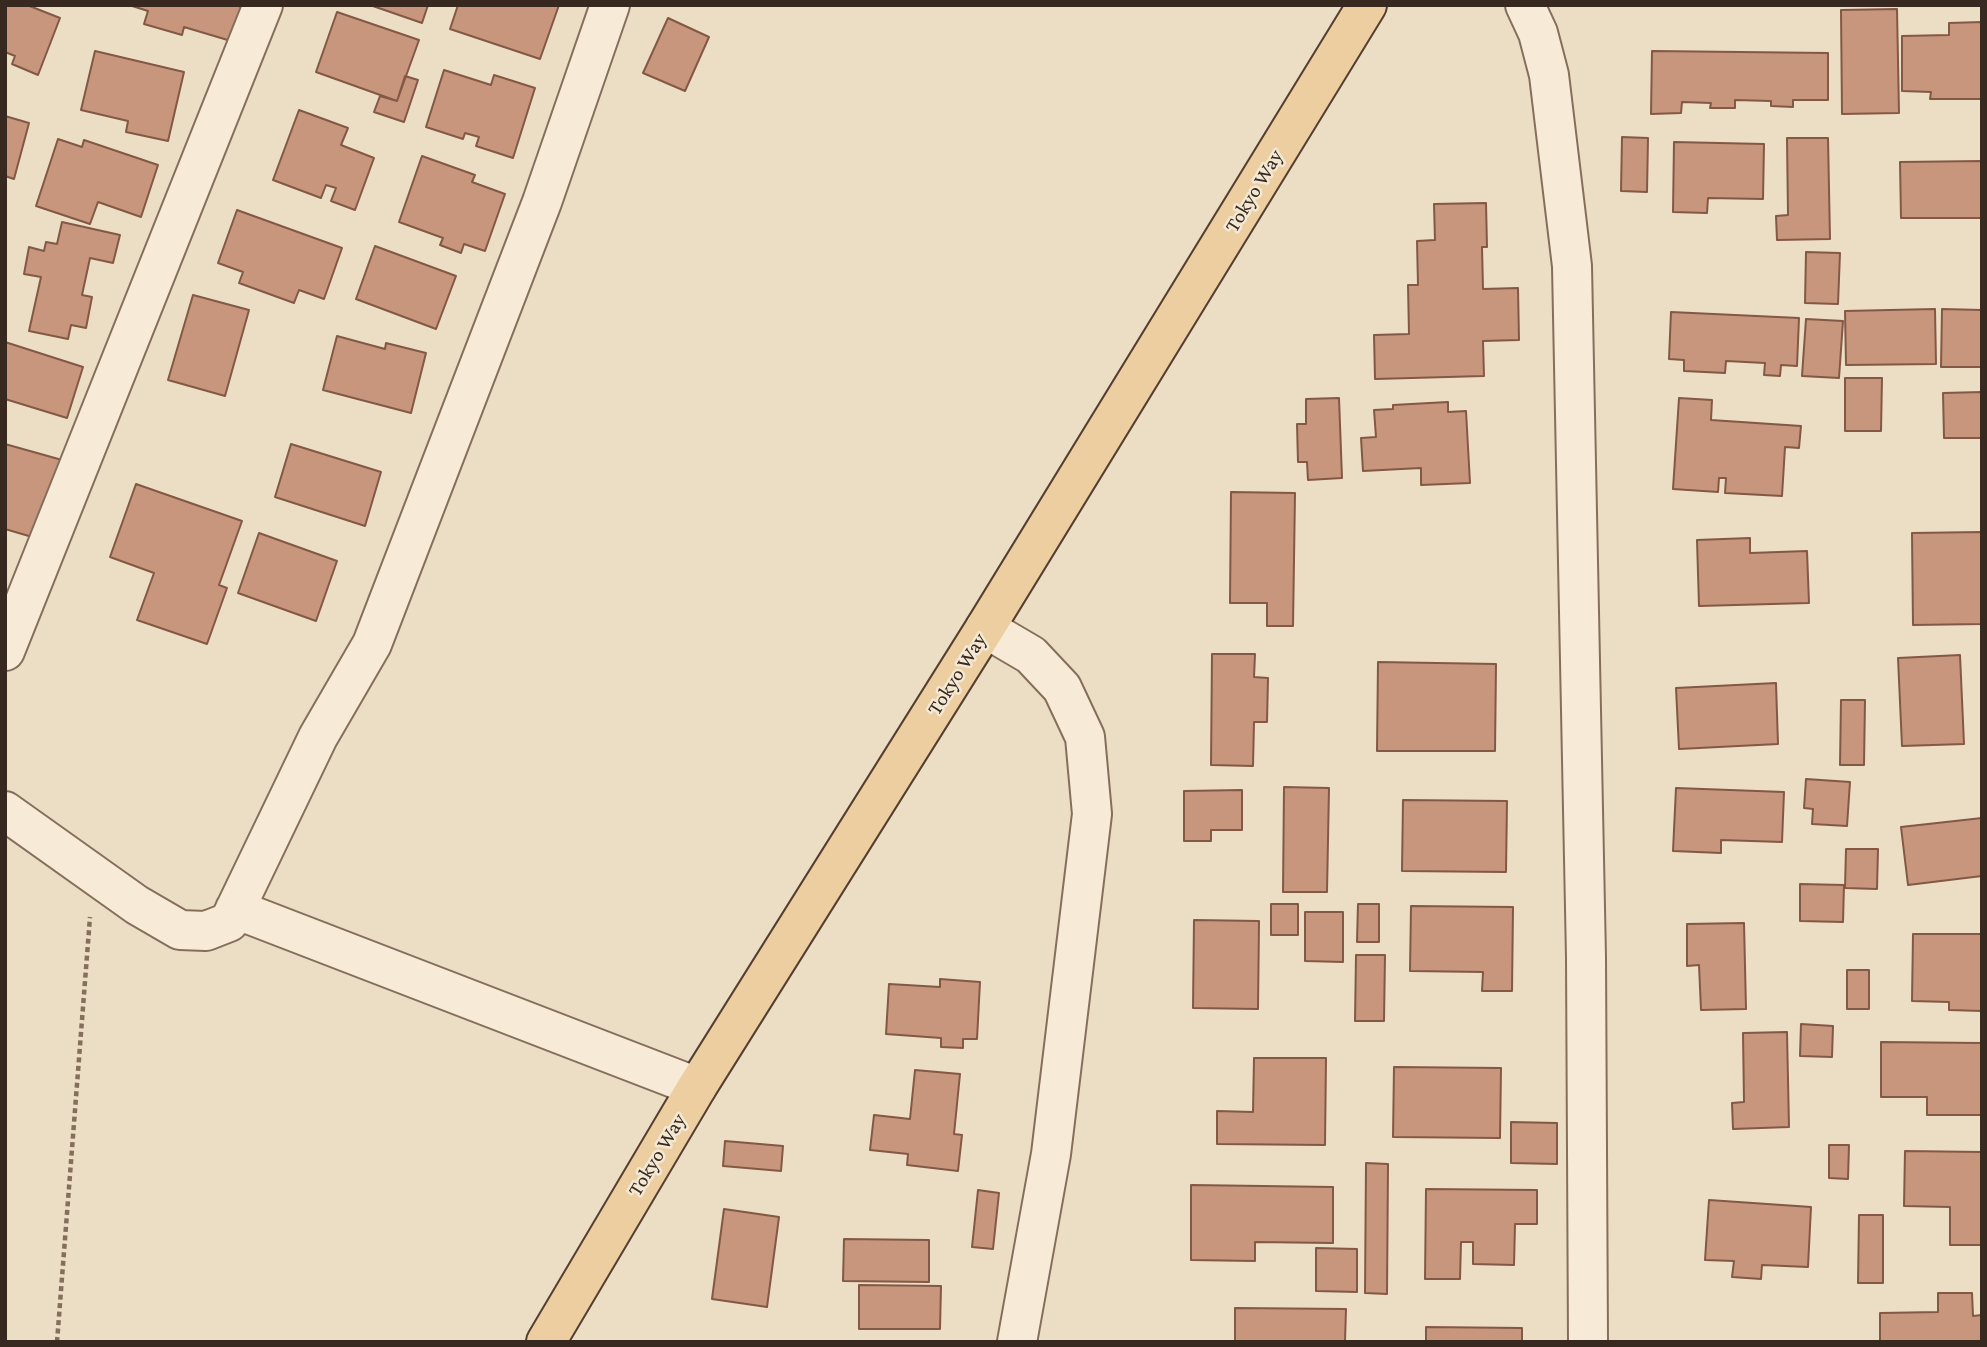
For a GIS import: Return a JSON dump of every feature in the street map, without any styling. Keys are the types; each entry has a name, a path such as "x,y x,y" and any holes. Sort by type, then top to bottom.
{"main road":[{"name":"Tokyo Way","path":"546,1342 697,1087 985,628 1367,5"}],"street":[{"path":"5,652 263,5"},
{"path":"5,811 137,905 180,930 206,931 229,922 318,737 373,644 542,202 610,5"},
{"path":"1525,5 1538,33 1549,75 1572,266 1586,957 1588,1342"},
{"path":"985,628 1031,655 1062,688 1085,737 1092,814 1051,1154 1017,1342"},
{"path":"236,909 697,1087"}],"path":[{"path":"57,1342 93,873"}],"building":[{"path":"5,5 27,5 60,18 38,75 12,64 15,56 5,52"},
{"path":"129,5 241,7 231,41 184,27 182,35 144,24 148,11"},
{"path":"370,5 428,5 422,23"},
{"path":"458,5 559,5 540,59 450,29"},
{"path":"1897,9 1899,113 1842,114 1841,10"},
{"path":"337,12 419,40 397,101 316,72"},
{"path":"668,18 709,37 685,91 643,73"},
{"path":"1982,22 1982,99 1930,99 1931,92 1902,91 1902,36 1949,35 1949,23"},
{"path":"95,51 184,72 168,141 126,132 128,121 81,110"},
{"path":"1652,51 1828,53 1828,100 1793,100 1793,107 1771,106 1771,101 1735,100 1735,108 1710,108 1711,103 1682,102 1681,113 1651,114"},
{"path":"444,70 491,85 494,75 535,88 513,158 476,146 479,137 465,133 463,139 426,127"},
{"path":"405,76 418,80 404,122 374,112 380,96 397,101"},
{"path":"299,110 348,128 341,145 374,158 355,210 331,201 336,188 326,185 321,198 273,180"},
{"path":"5,116 29,123 14,179 5,176"},
{"path":"1622,137 1648,138 1647,192 1621,191"},
{"path":"1787,138 1828,138 1830,239 1777,240 1776,216 1788,215"},
{"path":"58,139 82,147 84,140 158,165 141,217 98,202 90,224 36,206"},
{"path":"1674,142 1764,144 1763,199 1708,198 1707,213 1673,212"},
{"path":"422,156 475,175 472,182 505,194 485,251 464,244 461,253 440,245 443,238 399,222"},
{"path":"1982,161 1982,218 1901,218 1900,162"},
{"path":"1486,203 1487,247 1482,247 1483,289 1518,288 1519,340 1483,341 1484,376 1375,379 1374,335 1409,334 1408,285 1418,285 1417,241 1435,240 1434,204"},
{"path":"237,210 342,248 324,299 299,290 294,303 239,283 243,272 218,263"},
{"path":"62,222 120,235 113,263 90,258 82,295 92,297 86,328 71,325 68,339 29,331 41,277 24,274 29,247 44,251 46,242 57,244"},
{"path":"375,246 456,276 436,329 356,299"},
{"path":"1806,252 1840,253 1838,304 1805,303"},
{"path":"193,295 249,310 225,396 168,380"},
{"path":"1935,309 1936,364 1846,365 1845,311"},
{"path":"1942,309 1982,310 1982,367 1941,367"},
{"path":"1671,312 1799,318 1797,366 1781,365 1780,376 1764,375 1765,363 1726,361 1725,373 1684,371 1684,360 1669,359"},
{"path":"1806,319 1843,321 1839,378 1802,376"},
{"path":"337,336 385,349 386,343 426,353 411,413 323,390"},
{"path":"5,342 83,367 67,418 5,399"},
{"path":"1845,378 1882,378 1881,431 1845,431"},
{"path":"1982,392 1982,438 1944,438 1943,393"},
{"path":"1339,398 1342,478 1308,480 1307,462 1298,462 1297,424 1306,424 1306,399"},
{"path":"1679,398 1712,400 1711,420 1801,426 1799,448 1785,447 1782,496 1725,493 1726,478 1719,478 1718,492 1673,489"},
{"path":"1448,402 1448,412 1466,411 1470,483 1421,485 1421,468 1363,471 1361,438 1376,437 1374,410 1393,409 1393,405"},
{"path":"5,444 62,460 39,539 5,529"},
{"path":"291,444 381,472 365,526 275,497"},
{"path":"136,484 242,521 219,585 227,588 207,644 137,620 154,573 110,557"},
{"path":"1231,492 1295,493 1293,626 1267,626 1267,603 1230,603"},
{"path":"1982,532 1982,624 1913,625 1912,533"},
{"path":"259,533 337,561 316,621 238,593"},
{"path":"1750,538 1750,553 1807,551 1809,603 1699,606 1697,540"},
{"path":"1212,654 1255,654 1254,677 1268,678 1267,722 1254,722 1253,766 1211,765"},
{"path":"1960,655 1964,744 1902,746 1898,658"},
{"path":"1378,662 1496,664 1495,751 1377,751"},
{"path":"1776,683 1778,744 1679,749 1676,688"},
{"path":"1841,700 1865,700 1864,765 1840,765"},
{"path":"1806,779 1850,782 1847,826 1812,824 1813,809 1804,808"},
{"path":"1284,787 1329,788 1327,892 1283,892"},
{"path":"1676,788 1784,792 1782,842 1721,840 1721,853 1673,851"},
{"path":"1242,790 1242,830 1211,830 1211,841 1184,841 1184,791"},
{"path":"1403,800 1507,801 1506,872 1402,871"},
{"path":"1982,818 1982,876 1908,885 1901,827"},
{"path":"1846,849 1878,849 1877,889 1845,888"},
{"path":"1800,884 1844,885 1843,922 1800,921"},
{"path":"1271,904 1298,904 1298,935 1271,935"},
{"path":"1358,904 1379,904 1379,942 1357,942"},
{"path":"1411,906 1513,907 1512,991 1482,991 1483,972 1410,971"},
{"path":"1305,912 1343,912 1343,962 1305,961"},
{"path":"1194,920 1259,921 1258,1009 1193,1008"},
{"path":"1744,923 1746,1009 1701,1010 1699,965 1687,966 1687,924"},
{"path":"1913,934 1982,934 1982,1011 1949,1010 1949,1002 1912,1001"},
{"path":"1356,955 1385,955 1384,1021 1355,1021"},
{"path":"1847,970 1869,970 1869,1009 1847,1009"},
{"path":"940,979 980,982 977,1039 963,1039 963,1048 941,1047 941,1038 886,1034 889,984 940,987"},
{"path":"1801,1024 1833,1026 1832,1057 1800,1056"},
{"path":"1787,1032 1789,1127 1733,1129 1732,1103 1744,1102 1743,1033"},
{"path":"1881,1042 1982,1043 1982,1115 1927,1115 1927,1097 1881,1097"},
{"path":"1254,1058 1326,1058 1325,1145 1217,1144 1217,1111 1253,1112"},
{"path":"1394,1067 1501,1068 1500,1138 1393,1137"},
{"path":"915,1070 960,1074 954,1134 962,1135 958,1171 907,1165 908,1154 870,1150 874,1115 910,1119"},
{"path":"1511,1122 1557,1123 1557,1164 1511,1163"},
{"path":"725,1141 783,1146 781,1171 723,1166"},
{"path":"1829,1145 1849,1145 1848,1179 1829,1178"},
{"path":"1905,1151 1982,1152 1982,1245 1950,1245 1950,1207 1904,1206"},
{"path":"1366,1163 1388,1164 1387,1294 1365,1293"},
{"path":"1191,1185 1333,1187 1333,1243 1255,1242 1255,1261 1191,1260"},
{"path":"1426,1189 1537,1190 1537,1224 1515,1224 1514,1265 1473,1264 1473,1242 1461,1242 1460,1279 1425,1279"},
{"path":"978,1190 999,1193 993,1249 972,1247"},
{"path":"1709,1200 1811,1207 1808,1267 1762,1265 1761,1279 1732,1277 1734,1261 1705,1260"},
{"path":"724,1209 779,1217 767,1307 712,1299"},
{"path":"1859,1215 1883,1215 1883,1283 1858,1283"},
{"path":"844,1239 929,1240 929,1282 843,1281"},
{"path":"1316,1248 1357,1249 1357,1292 1316,1291"},
{"path":"859,1285 941,1286 940,1329 859,1329"},
{"path":"1938,1293 1972,1293 1973,1316 1982,1315 1982,1342 1880,1342 1880,1313 1938,1312"},
{"path":"1235,1308 1346,1309 1345,1342 1235,1342"},
{"path":"1426,1327 1522,1328 1522,1342 1426,1342"}]}
